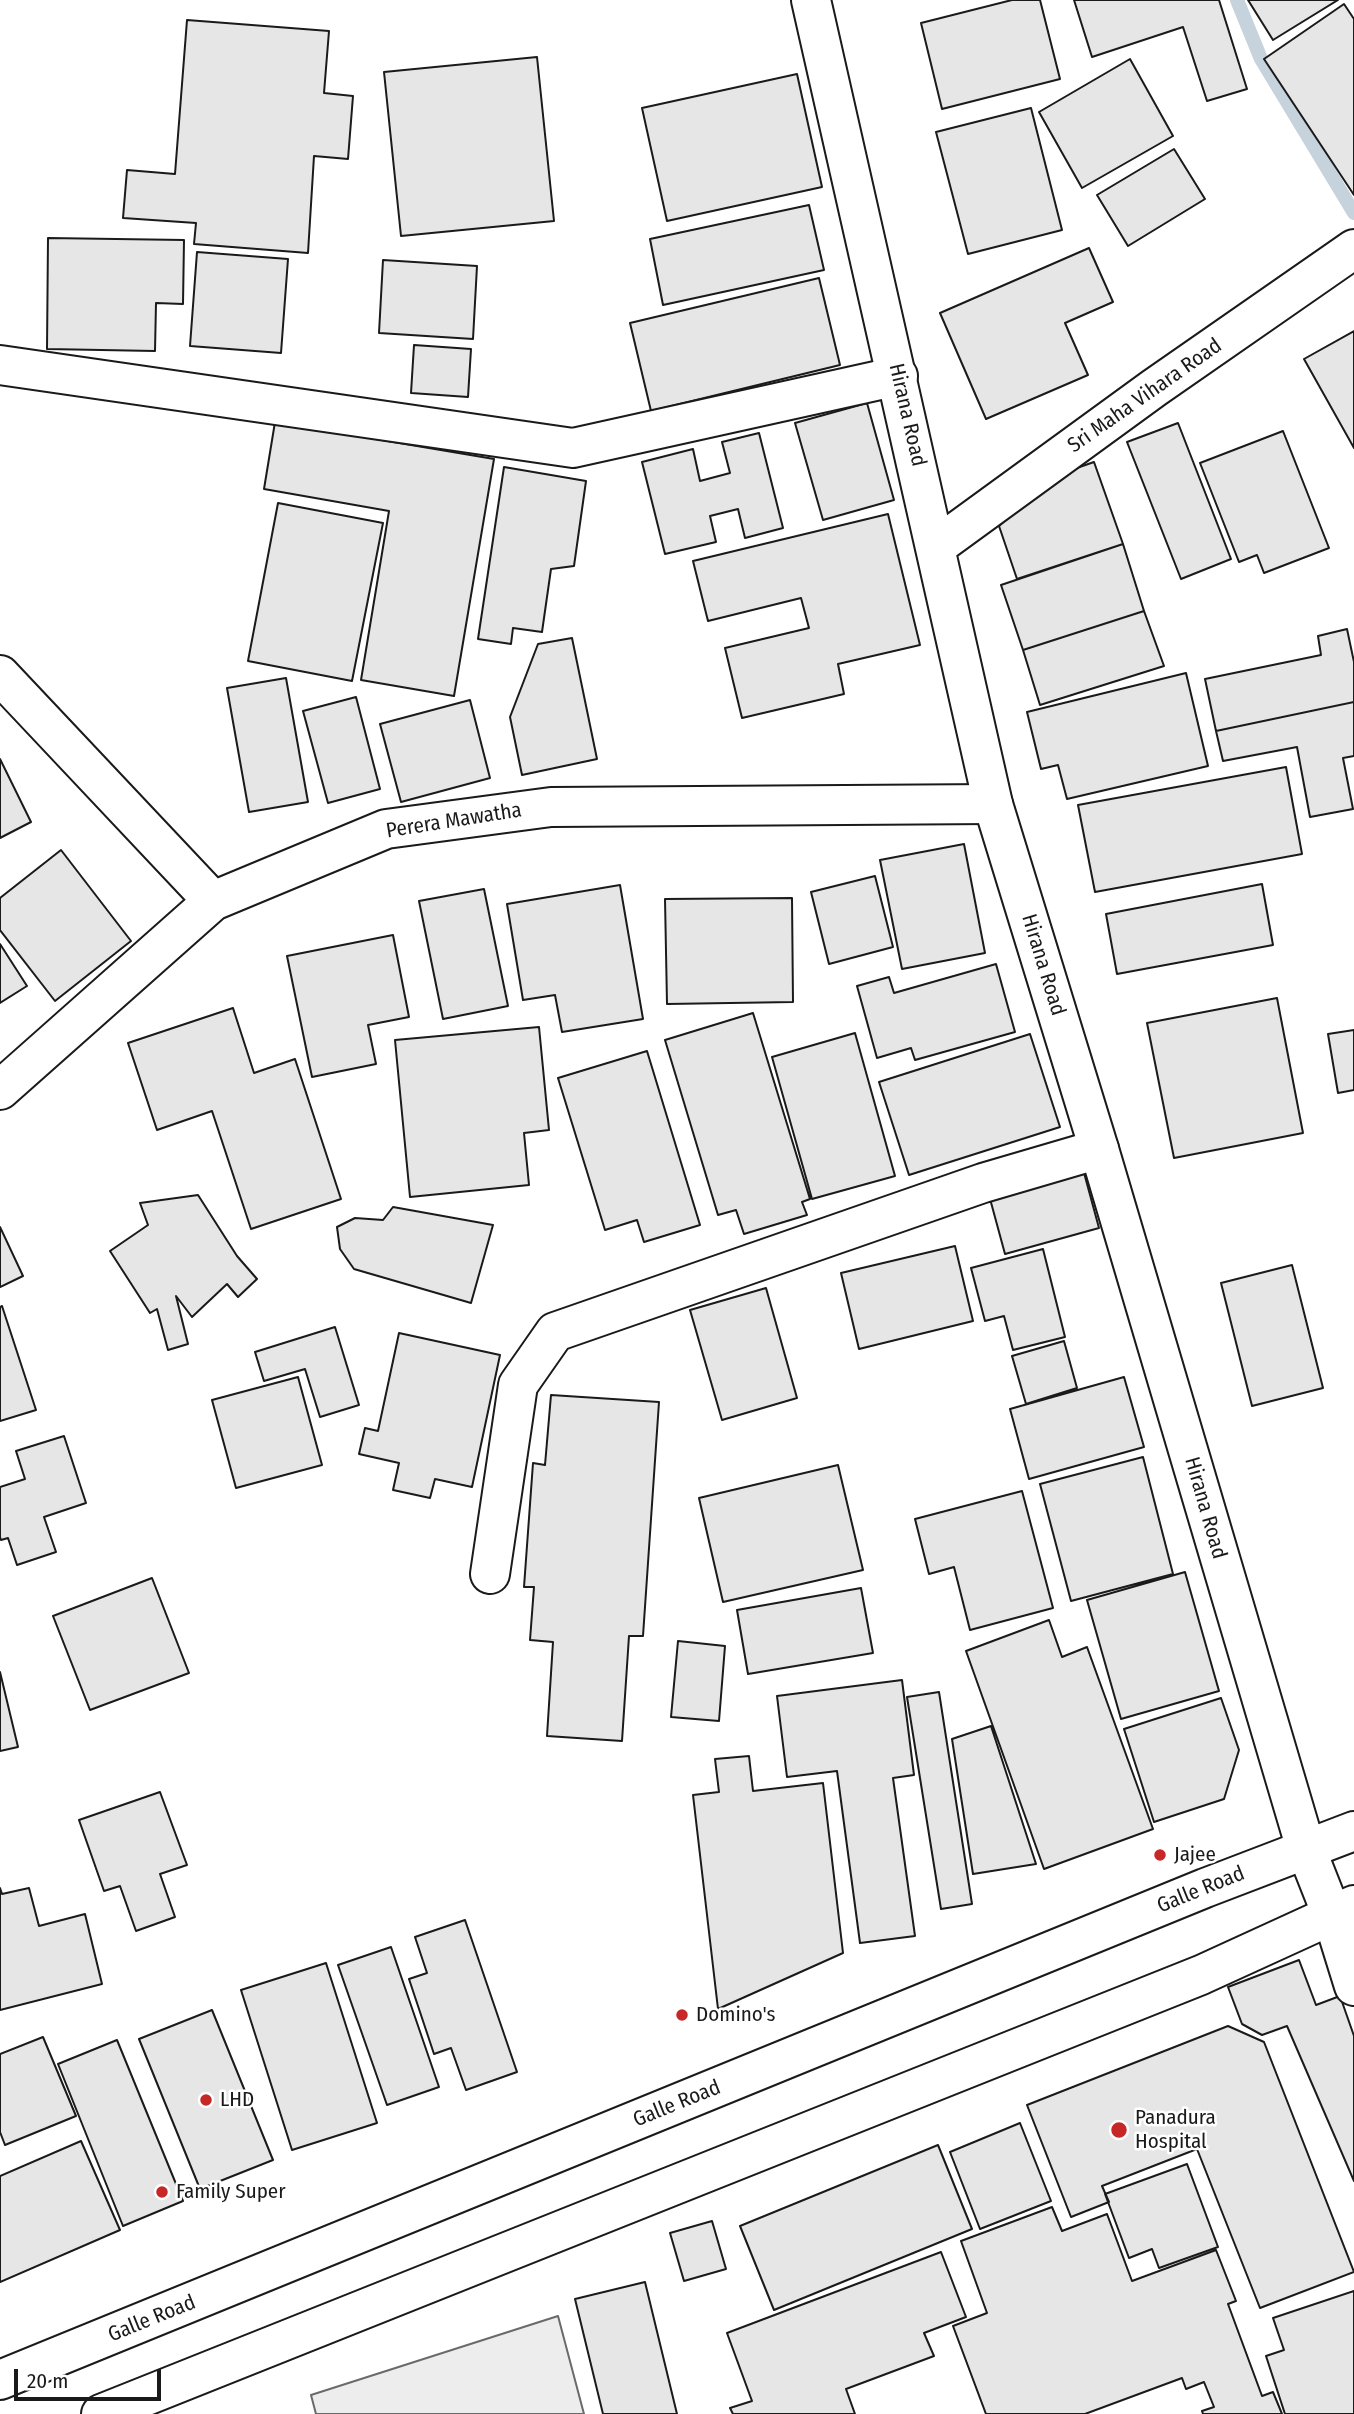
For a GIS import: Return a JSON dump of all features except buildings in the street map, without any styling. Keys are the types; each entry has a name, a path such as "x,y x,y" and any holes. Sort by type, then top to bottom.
{"main road":[{"name":"Hirana Road","path":"811,0 937,546 993,804 1099,1149 1306,1849 1343,1910 1354,1986"},
{"name":"Sri Maha Vihara Road","path":"937,546 1154,388 1349,252"},
{"path":"0,365 573,448 898,376"},
{"path":"0,675 213,901"},
{"name":"Perera Mawatha","path":"0,1090 213,901 386,829 551,807 993,804"},
{"path":"491,1574 518,1385 555,1332 983,1183 1099,1149"},
{"name":"Galle Road","path":"0,2380 1205,1888 1354,1831"},
{"path":"101,2414 1201,1975 1343,1910"}],"shaded area":[{"path":"558,2316 584,2414 316,2414 311,2395"}],"waterway":[{"path":"1237,0 1261,59 1354,213"}],"place":[{"name":"Jajee","path":"1160,1855"},
{"name":"Domino's","path":"682,2015"},
{"name":"LHD","path":"206,2100"},
{"name":"Panadura Hospital","path":"1119,2130"},
{"name":"Family Super","path":"162,2192"}]}
